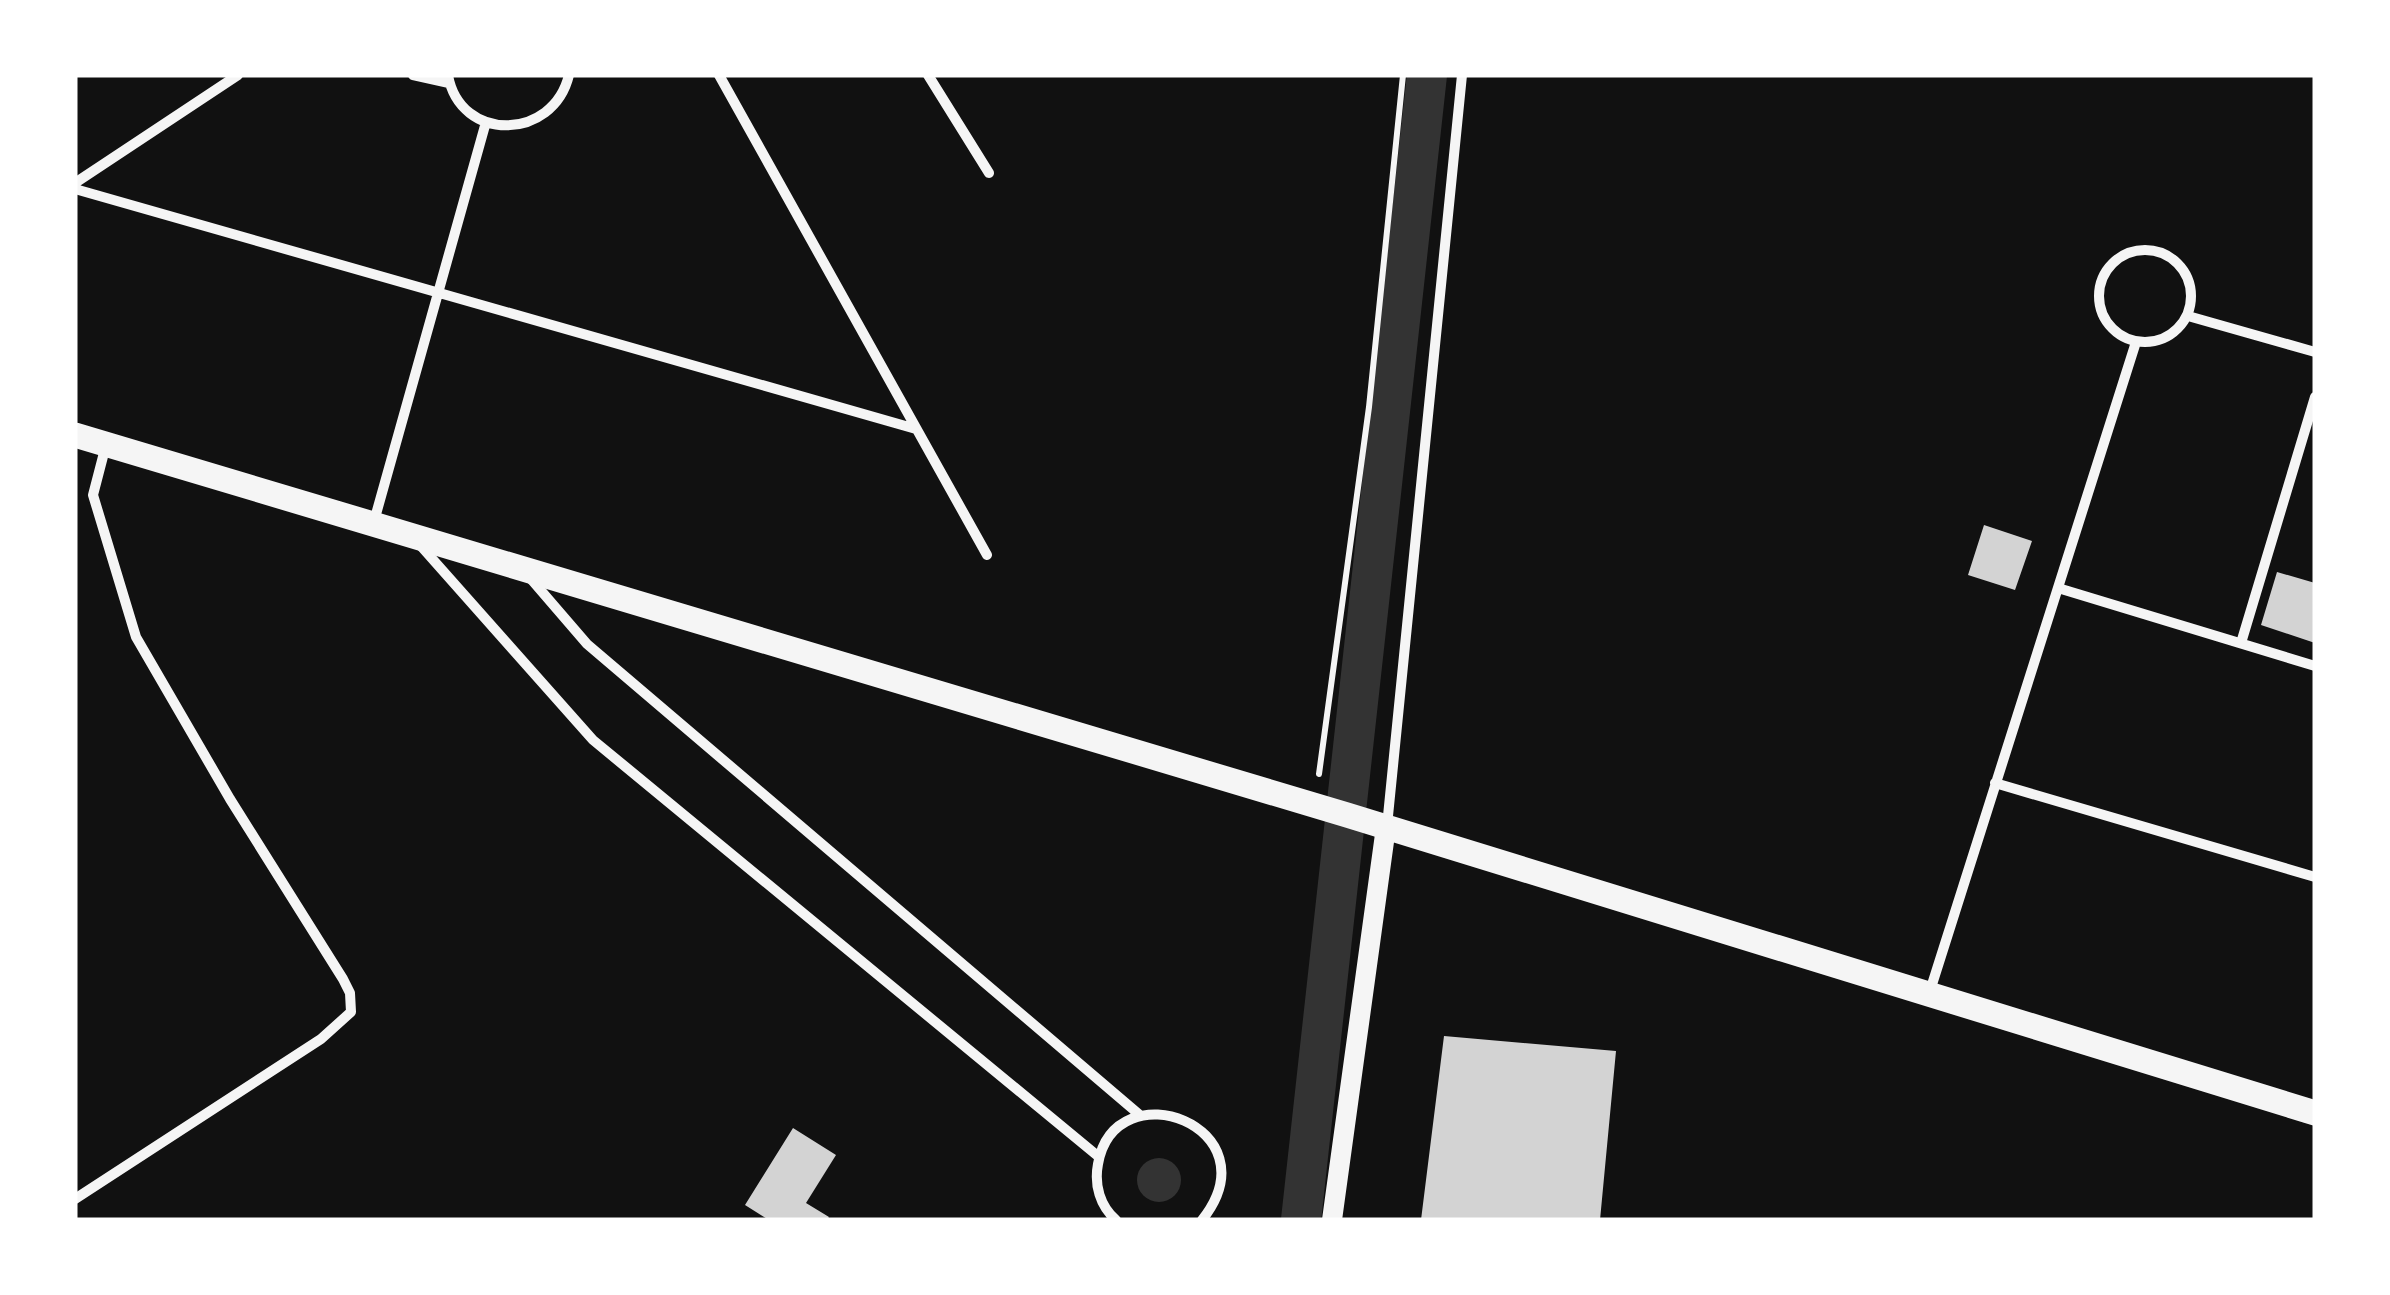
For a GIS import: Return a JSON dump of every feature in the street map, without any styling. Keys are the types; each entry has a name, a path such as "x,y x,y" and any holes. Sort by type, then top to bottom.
{"main road":[{"path":"75,435 1315,805 2315,1114"},
{"path":"1332,1220 1386,827"}],"street":[{"path":"75,186 238,75"},
{"path":"413,75 448,79 458,100 470,113 505,126 524,124 542,116 556,104 569,75"},
{"path":"719,75 988,555"},
{"path":"928,75 989,172"},
{"path":"1386,827 1462,75"},
{"path":"373,524 486,122"},
{"path":"75,186 916,429"},
{"path":"2147,249 2175,259 2191,285 2188,316 2166,337 2136,342 2110,326 2102,314 2099,298 2107,269 2132,251 2147,249"},
{"path":"2188,316 2315,352"},
{"path":"1928,995 2136,342"},
{"path":"2241,644 2315,397"},
{"path":"75,1199 321,1039 352,1012 344,979 230,799 136,637 92,496 106,444"},
{"path":"413,536 593,740 1099,1157"},
{"path":"523,570 587,644 1141,1116"},
{"path":"2058,588 2315,666"},
{"path":"1995,784 2315,877"},
{"path":"1116,1220 1100,1197 1096,1177 1099,1157 1108,1139 1123,1125 1141,1116 1161,1113 1181,1117 1198,1128 1212,1144 1219,1162 1220,1182 1214,1202 1202,1220"}],"path":[{"path":"1315,805 1368,407 1403,75"}],"shaded area":[{"path":"1159,1158 1174,1165 1181,1180 1174,1195 1159,1202 1144,1195 1137,1180 1144,1165"}],"building":[{"path":"1984,525 2032,541 2015,590 1968,575"},
{"path":"2277,572 2315,583 2315,643 2261,625"},
{"path":"1444,1036 1616,1051 1600,1220 1421,1220"},
{"path":"793,1128 836,1155 806,1203 829,1217 827,1220 769,1220 745,1205"}],"waterway":[{"path":"1301,1220 1427,75"}]}
